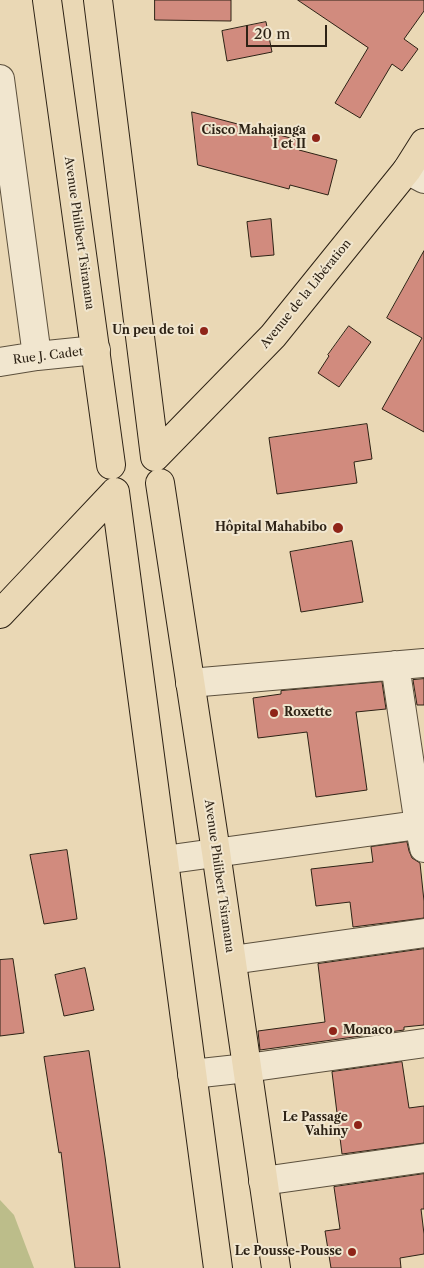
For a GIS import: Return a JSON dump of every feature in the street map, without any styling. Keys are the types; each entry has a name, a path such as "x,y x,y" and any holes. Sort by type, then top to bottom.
{"main road":[{"name":"Avenue Philibert Tsiranana","path":"47,0 111,465"},
{"path":"98,0 155,457"},
{"name":"Avenue de la Libération","path":"155,457 274,336 415,174 424,143"},
{"path":"136,448 146,450 155,457 160,465 162,474 160,484 155,492 146,499 135,502 124,499 115,492 110,484 108,475 116,456 124,450 136,448"},
{"name":"Avenue Philibert Tsiranana","path":"160,484 232,960 276,1268"},
{"path":"0,614 115,492"},
{"path":"115,492 218,1268"}],"street":[{"path":"0,79 37,356"},
{"name":"Rue J. Cadet","path":"0,362 96,350"},
{"path":"190,683 424,663"},
{"path":"164,860 216,852 422,832 395,665"},
{"path":"232,960 424,933"},
{"path":"192,1074 424,1043"},
{"path":"263,1182 424,1158"}],"green space":[{"path":"0,1200 14,1215 34,1268 0,1268"}],"building":[{"path":"155,0 231,0 231,21 155,20"},
{"path":"298,0 424,0 424,11 404,39 418,49 402,71 392,64 360,118 335,103 368,48"},
{"path":"266,22 272,52 227,61 222,31"},
{"path":"192,112 302,141 299,150 337,160 328,195 290,185 289,189 198,165"},
{"path":"271,219 274,255 251,257 247,222"},
{"path":"424,251 424,432 382,409 422,338 387,318"},
{"path":"349,326 371,342 339,387 318,373 328,355"},
{"path":"367,424 372,459 354,462 357,483 277,494 269,438"},
{"path":"352,541 363,602 301,612 290,552"},
{"path":"424,679 424,705 417,705 413,680"},
{"path":"382,682 386,709 356,712 367,790 316,797 307,732 258,738 253,698 281,694 281,691"},
{"path":"407,842 412,858 420,863 424,918 353,927 350,902 316,906 311,869 373,862 371,847"},
{"path":"67,850 77,919 44,924 30,855"},
{"path":"424,949 424,1025 404,1027 404,1030 260,1050 258,1031 325,1022 318,964"},
{"path":"13,959 24,1033 0,1036 0,960"},
{"path":"85,968 94,1010 64,1016 55,975"},
{"path":"89,1051 120,1268 75,1268 61,1152 59,1153 44,1057"},
{"path":"402,1062 409,1108 424,1106 424,1143 342,1154 332,1072"},
{"path":"424,1174 424,1209 421,1209 424,1254 400,1258 401,1268 331,1268 325,1231 340,1229 334,1187"}],"place":[{"name":"Cisco Mahajanga I et II","path":"316,138"},
{"name":"Un peu de toi","path":"204,331"},
{"name":"Hôpital Mahabibo","path":"338,528"},
{"name":"Roxette","path":"274,713"},
{"name":"Monaco","path":"333,1031"},
{"name":"Le Passage Vahiny","path":"358,1125"},
{"name":"Le Pousse-Pousse","path":"352,1252"}]}
